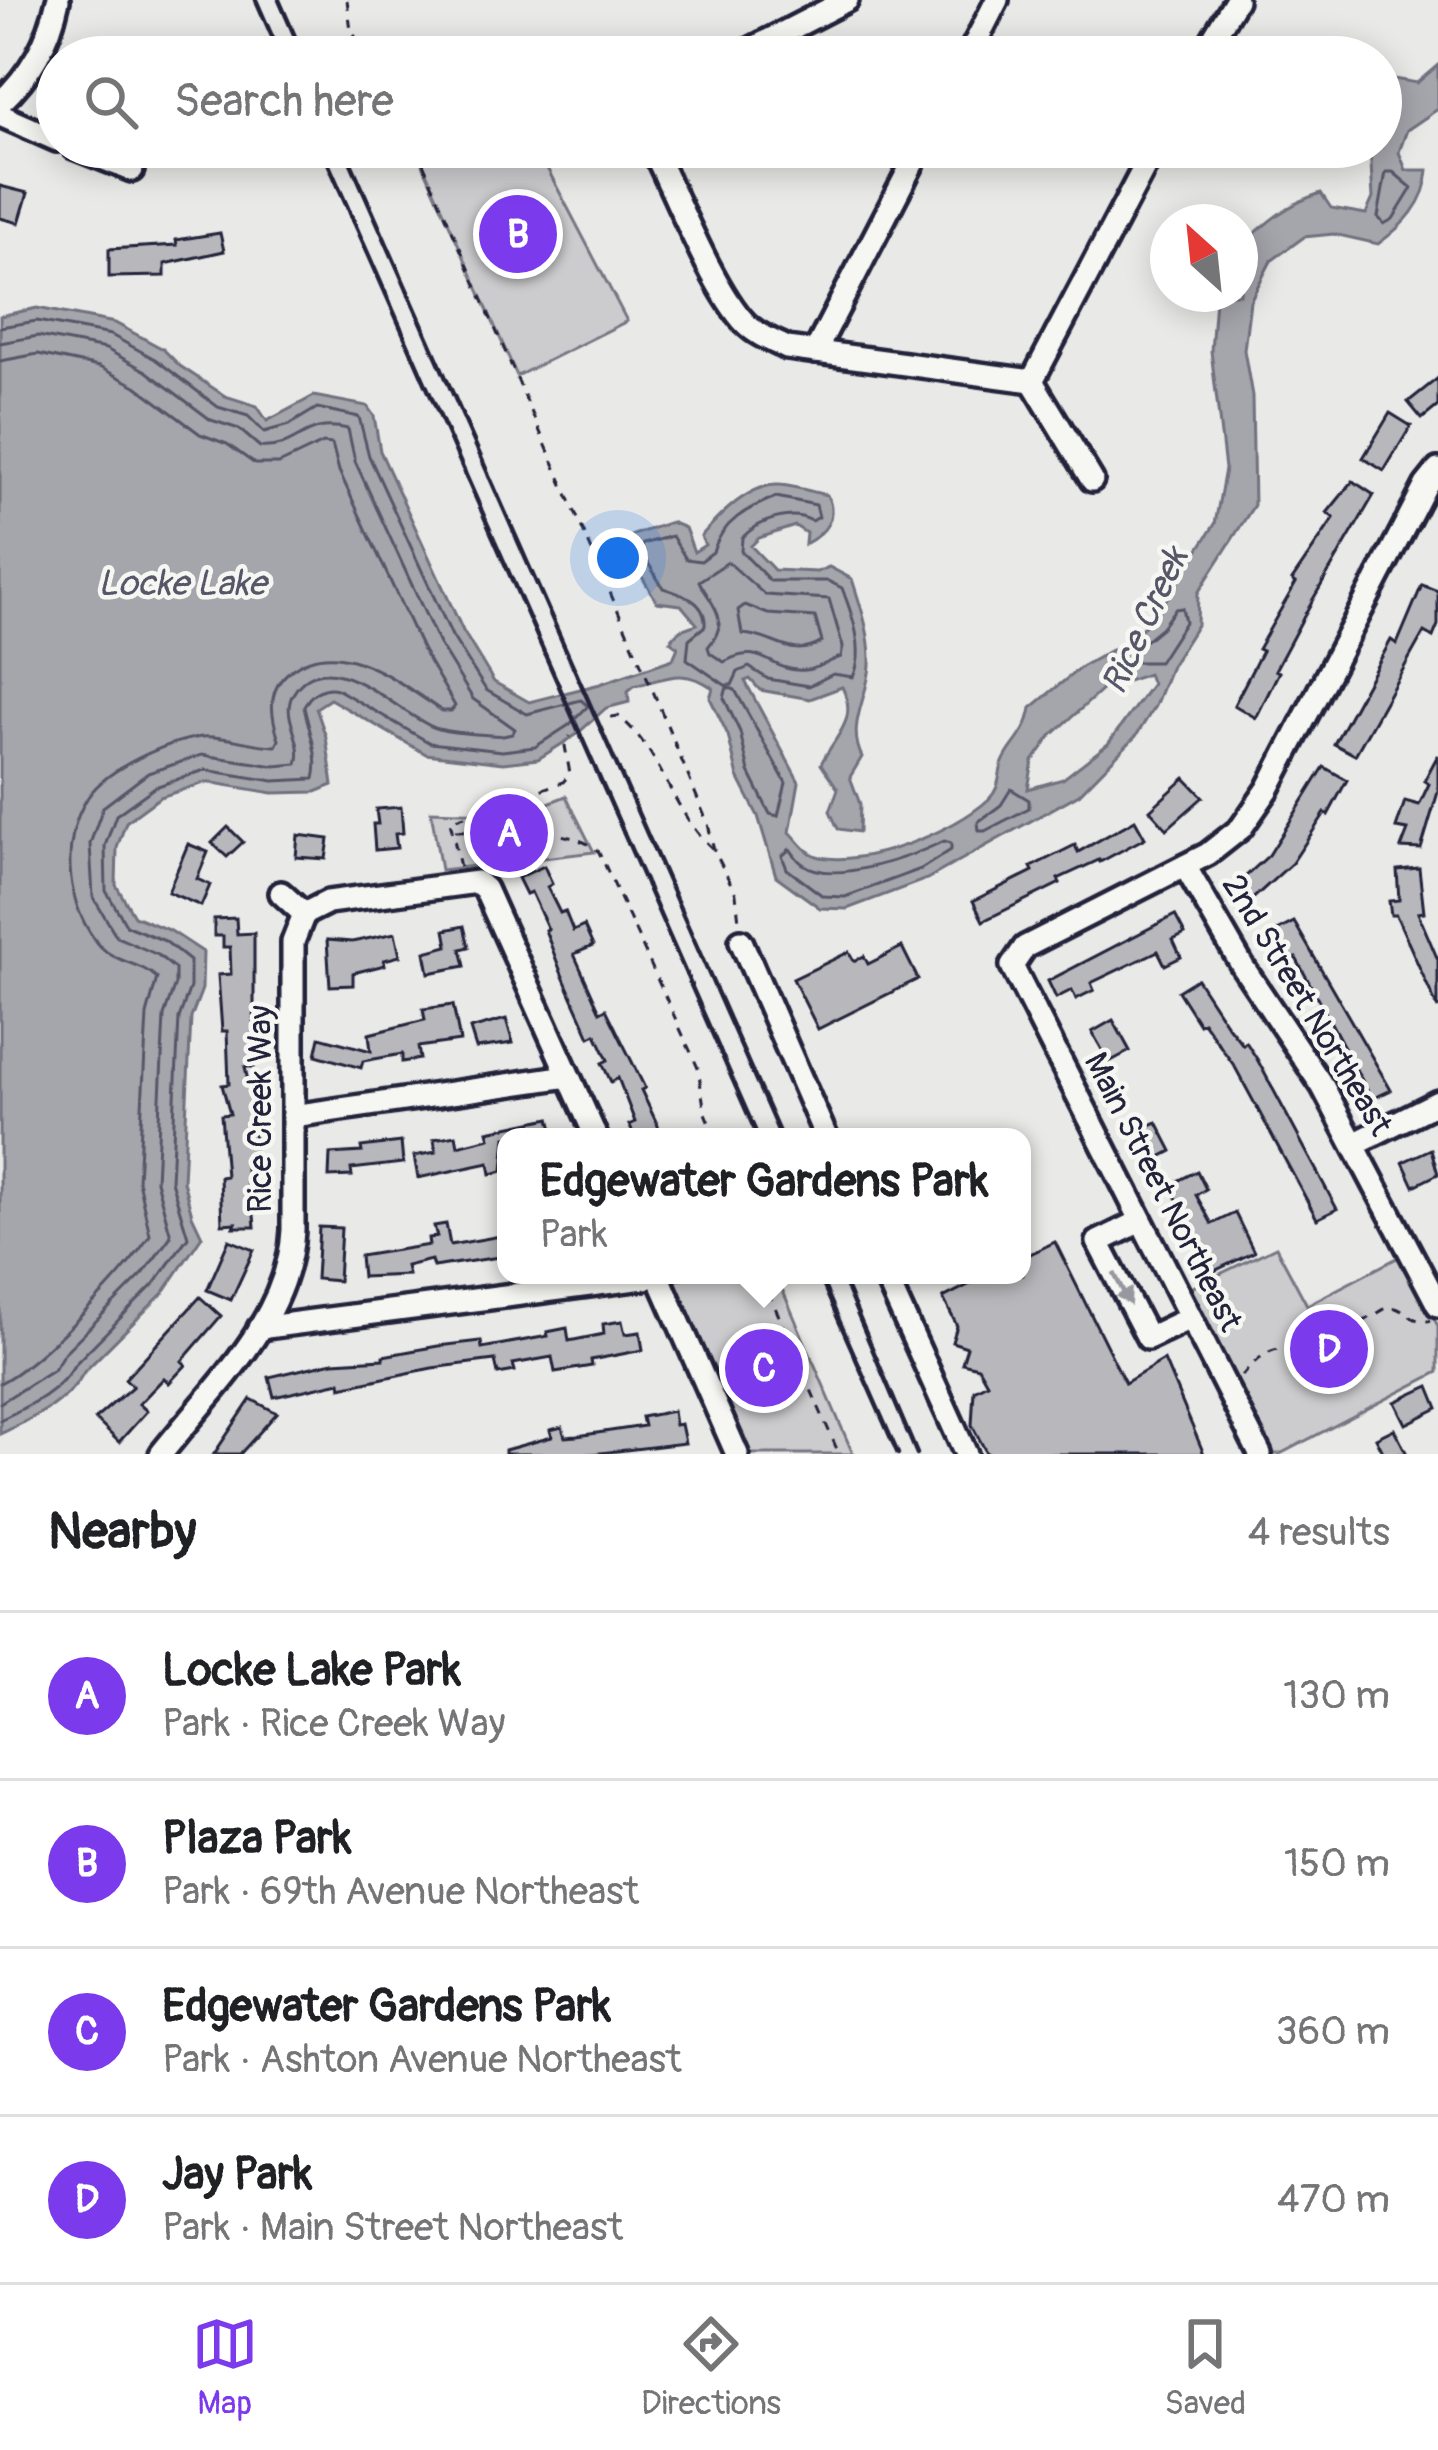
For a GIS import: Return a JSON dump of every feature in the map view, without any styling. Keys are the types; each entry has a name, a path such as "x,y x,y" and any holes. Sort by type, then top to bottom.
{"street":[{"path":"48,36 58,0"},
{"path":"777,36 847,0"},
{"path":"979,36 997,0"},
{"path":"1215,36 1236,0"},
{"path":"0,103 36,60"},
{"path":"0,115 36,131"},
{"path":"127,168 132,170"},
{"path":"662,168 726,297 747,326 787,348 1032,381"},
{"path":"815,352 910,168"},
{"path":"1032,381 1144,168"},
{"path":"1032,381 1092,480"},
{"path":"1185,866 1224,843 1254,811 1438,470"},
{"name":"Main Street Northeast","path":"1185,866 1025,946 1014,958 1015,974 1260,1454"},
{"name":"2nd Street Northeast","path":"1185,866 1243,967 1299,1046 1438,1305"},
{"path":"280,893 304,914 328,902 477,882 485,889 592,1128"},
{"name":"Rice Creek Way","path":"161,1454 260,1328 280,1297 292,1254 292,942 304,914"},
{"path":"740,941 822,1128"},
{"path":"293,1116 568,1076"},
{"path":"1354,1144 1438,1102"},
{"path":"1141,1221 1098,1242 1148,1338 1190,1318"},
{"path":"260,1328 595,1284"},
{"path":"663,1284 736,1454"},
{"path":"889,1284 966,1454"}],"path":[{"path":"347,0 355,36"},
{"path":"425,168 708,824 714,850 736,894 740,941"},
{"path":"611,717 618,716 640,737 692,828 714,850"},
{"path":"570,736 565,746 571,767 563,782 459,815 449,828 565,836 584,840 599,852 698,1068 711,1128"},
{"path":"455,831 462,881"},
{"path":"765,1284 839,1454"},
{"path":"1225,1386 1282,1345 1324,1351 1339,1348 1345,1332 1388,1307 1422,1322 1438,1317"}],"shaded area":[{"path":"424,168 547,168 627,321 517,376"},
{"path":"566,796 594,852 441,870 431,811 521,814"},
{"path":"1276,1247 1307,1305 1401,1256 1438,1326 1438,1372 1280,1454 1274,1454 1189,1289"},
{"path":"675,1284 780,1284 853,1454 749,1454"}],"water":[{"name":"Locke Lake","path":"1438,65 1438,109 1407,130 1402,144 1402,80 1417,83"},
{"name":"Locke Lake","path":"1402,160 1406,170 1428,170 1412,213 1378,244 1334,234 1304,237 1271,261 1258,286 1258,232 1278,215 1321,193 1331,208 1366,214 1373,198 1371,168 1402,168"},
{"name":"Locke Lake","path":"37,308 115,323 163,349 225,396 257,406 267,421 314,396 367,406 374,416 380,451 463,631 494,682 529,702 673,659 678,647 670,641 680,630 697,624 681,605 657,602 623,545 633,535 671,522 685,528 694,552 705,545 701,536 717,519 757,489 779,485 827,495 830,517 812,540 805,544 806,533 795,526 759,538 751,546 774,570 817,572 829,567 852,579 870,654 856,734 862,757 850,777 860,804 859,832 838,829 830,811 838,789 821,764 847,719 842,687 810,699 760,690 750,679 745,681 799,782 790,832 817,856 836,859 907,844 974,811 997,787 1005,758 1031,708 1154,618 1215,524 1225,469 1211,351 1214,312 1249,312 1244,350 1252,396 1254,505 1198,593 1197,625 1171,666 1155,706 1136,736 1079,794 927,879 847,909 820,908 776,876 758,816 738,777 728,735 710,698 713,688 675,676 634,686 628,691 629,702 606,708 538,759 503,763 426,754 330,699 316,708 333,785 316,792 273,793 207,782 160,797 126,822 117,848 116,885 134,916 171,931 203,952 202,989 191,1018 183,1181 202,1236 164,1292 68,1393 0,1434 0,316","holes":["1148,674 1152,684 1108,744 1063,779 1028,789 1033,761 1051,736 1103,689"]}],"building":[{"path":"0,186 28,193 19,223 0,218"},
{"path":"220,233 224,251 165,264 165,276 109,277 109,249 177,245 176,240"},
{"path":"1438,378 1438,406 1422,419 1408,402"},
{"path":"1390,413 1411,426 1384,471 1363,458"},
{"path":"1353,481 1374,495 1275,670 1279,672 1256,718 1234,705 1262,651 1258,649 1296,583 1292,580 1334,518 1327,513"},
{"path":"1422,585 1438,591 1438,625 1433,637 1424,632 1355,755 1334,744 1391,640 1397,644"},
{"path":"1438,755 1438,792 1421,849 1401,848 1408,830 1396,828 1405,801 1419,805 1429,784 1424,781"},
{"path":"1324,767 1347,780 1328,815 1292,863 1248,903 1234,887 1269,855"},
{"path":"1185,778 1203,797 1167,829 1150,810"},
{"path":"401,807 403,833 395,834 397,848 375,850 376,809"},
{"path":"1135,820 1145,838 983,921 973,901 1075,845 1078,852"},
{"path":"228,827 243,842 227,857 212,843"},
{"path":"298,835 329,839 326,859 296,857"},
{"path":"188,844 208,852 197,879 210,885 201,906 168,892"},
{"path":"544,866 552,884 547,887 560,913 565,911 573,931 584,926 593,946 574,954 600,1012 606,1009 645,1088 641,1090 659,1128 630,1128 635,1122 618,1078 611,1082 602,1063 608,1060 596,1034 590,1037 548,929 531,892 526,894 518,878"},
{"path":"1419,868 1424,912 1418,913 1438,960 1438,1009 1396,915 1391,915 1389,901 1399,900 1397,870"},
{"path":"1175,915 1185,934 1173,940 1181,957 1165,965 1158,951 1091,983 1094,990 1076,999 1072,990 1056,998 1048,981"},
{"path":"236,918 237,934 254,933 254,1067 245,1067 252,1101 255,1168 246,1168 248,1203 253,1203 255,1227 222,1224 220,1177 226,1176 221,1115 230,1114 222,1085 229,1084 218,975 231,974 230,947 223,947 223,936 214,936 214,919"},
{"path":"1294,922 1391,1090 1372,1099 1277,931"},
{"path":"464,926 469,947 461,949 465,966 429,973 425,952 448,946 445,930"},
{"path":"395,933 400,956 353,973 353,985 330,986 327,940 352,942"},
{"path":"902,947 918,979 818,1029 793,979 849,952 854,961 864,956 868,964"},
{"path":"1197,979 1257,1059 1337,1209 1317,1219 1235,1067 1178,991"},
{"path":"453,1005 460,1041 418,1047 420,1059 402,1062 402,1054 363,1061 361,1068 316,1055 320,1037 371,1051 369,1034 425,1020 423,1009"},
{"path":"506,1019 513,1043 476,1048 470,1029"},
{"path":"1113,1020 1130,1051 1109,1062 1092,1032"},
{"path":"550,1118 553,1128 502,1128"},
{"path":"1157,1122 1172,1151 1153,1161 1138,1131"},
{"path":"497,1129 497,1172 491,1174 489,1163 418,1178 414,1156 436,1152 434,1139 456,1135 458,1146 490,1138 488,1131"},
{"path":"401,1142 403,1163 351,1169 352,1176 329,1177 330,1154"},
{"path":"1431,1149 1438,1174 1414,1186 1403,1162"},
{"path":"1197,1171 1206,1189 1196,1195 1212,1224 1235,1213 1254,1252 1212,1272 1170,1185"},
{"path":"446,1224 450,1245 497,1237 497,1257 433,1267 431,1260 406,1266 408,1275 362,1277 360,1256 429,1245 428,1238 437,1237 434,1226"},
{"path":"319,1227 341,1228 338,1281 316,1279"},
{"path":"229,1240 254,1250 231,1300 207,1290"},
{"path":"1055,1242 1125,1383 1164,1360 1204,1454 987,1454 972,1425 974,1390 987,1383 978,1367 962,1363 967,1347 952,1342 957,1326 943,1298 970,1284 1031,1284 1031,1254"},
{"path":"200,1297 221,1316 182,1361 186,1365 169,1383 164,1378 139,1404 147,1411 119,1442 95,1419 133,1386 125,1379"},
{"path":"622,1321 625,1334 640,1332 643,1350 555,1372 552,1357 513,1364 515,1371 498,1374 495,1360 341,1387 340,1382 274,1397 269,1377 438,1346 481,1341 482,1348 567,1328 569,1341 604,1334 603,1324"},
{"path":"1429,1386 1438,1408 1406,1424 1395,1402"},
{"path":"251,1399 277,1413 240,1454 214,1454"},
{"path":"673,1411 685,1443 592,1454 505,1454 505,1450 552,1437 550,1430 562,1427 565,1437 644,1426 642,1417"},
{"path":"1394,1429 1407,1454 1384,1454 1376,1438"}],"railway":[{"path":"256,0 272,36"},
{"path":"279,0 295,36"},
{"path":"330,168 754,1128"},
{"path":"353,168 777,1128"},
{"path":"823,1284 898,1454"},
{"path":"845,1284 917,1454"}],"place":[{"name":"Plaza Park","path":"518,234"},
{"name":"Locke Lake Park","path":"509,833"},
{"name":"Jay Park","path":"1329,1349"},
{"name":"Edgewater Gardens Park","path":"764,1368"}],"water label":[{"name":"Rice Creek","path":"1145,621"}]}
